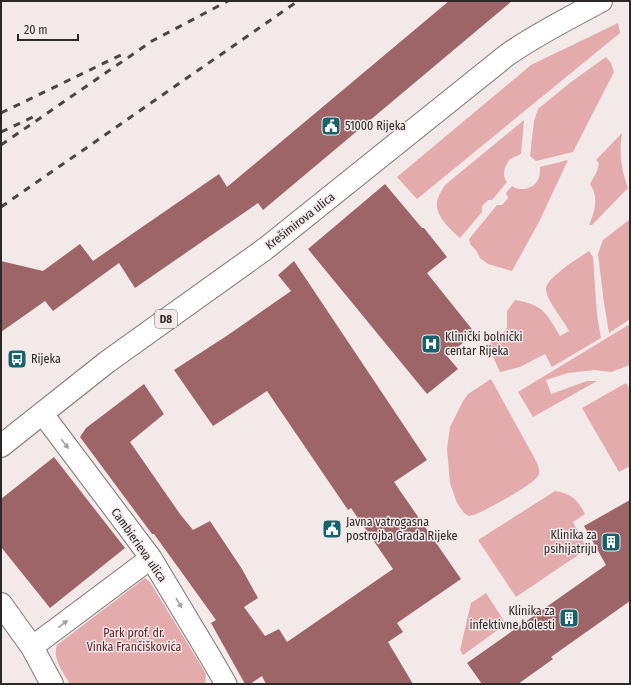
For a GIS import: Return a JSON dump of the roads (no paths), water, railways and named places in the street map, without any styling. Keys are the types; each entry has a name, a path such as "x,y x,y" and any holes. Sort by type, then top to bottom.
{"main road":[{"name":"Krešimirova ulica","path":"1,446 136,341 265,249 507,55 553,26 601,1"},
{"path":"1,604 32,648 52,684"}],"street":[{"name":"Cambierieva ulica","path":"42,413 151,558 208,651 226,684"},
{"path":"32,648 151,558"}],"railway":[{"path":"1,145 152,41 228,1"},
{"path":"1,207 298,1"},
{"path":"1,113 127,52"},
{"path":"1,132 35,116"}],"place":[{"name":"51000 Rijeka","path":"331,126"},
{"name":"Klinički bolnički centar Rijeka","path":"431,344"},
{"name":"Rijeka","path":"17,359"},
{"name":"Javna vatrogasna postrojba Grada Rijeke","path":"332,529"},
{"name":"Klinika za psihijatriju","path":"611,542"},
{"name":"Klinika za infektivne bolesti","path":"569,618"}],"park label":[{"name":"Park prof. dr. Vinka Frančiškovića","path":"134,640"}]}
